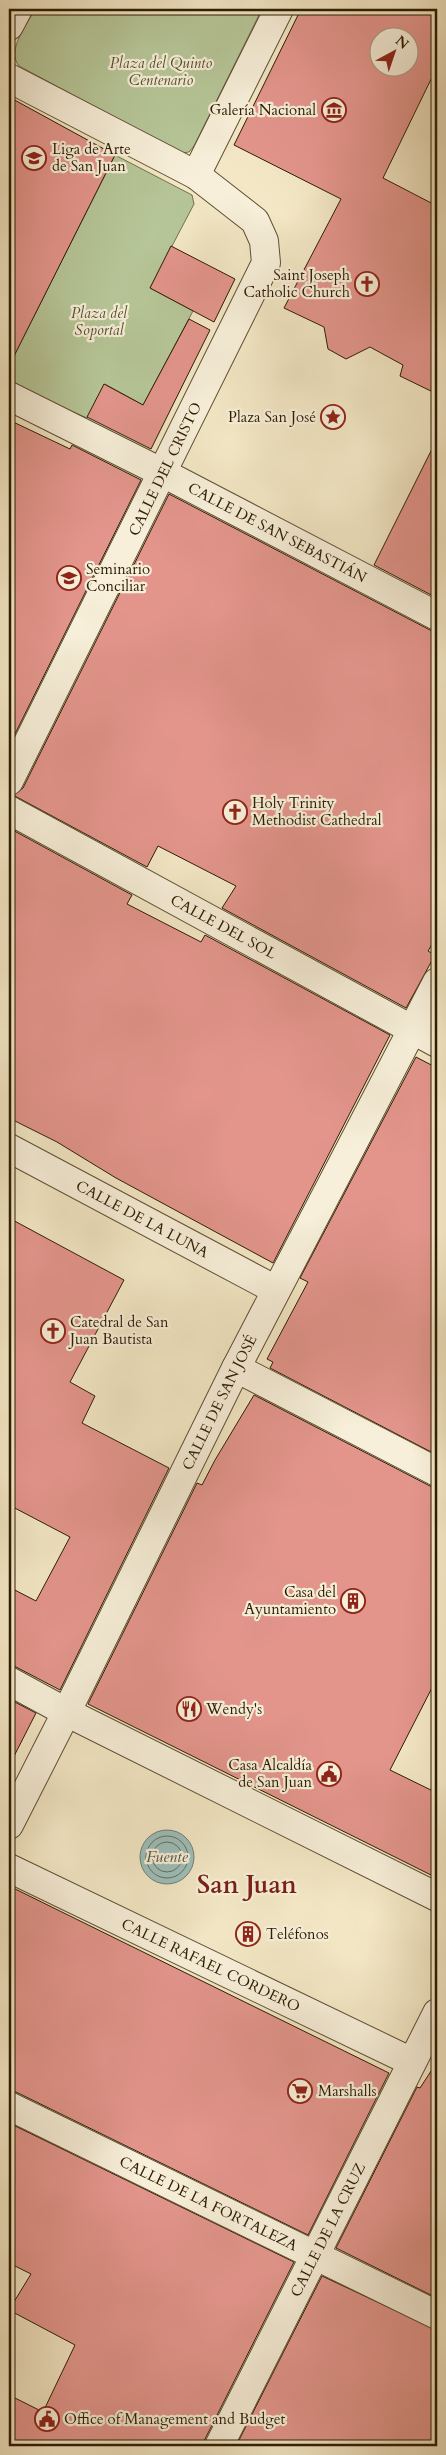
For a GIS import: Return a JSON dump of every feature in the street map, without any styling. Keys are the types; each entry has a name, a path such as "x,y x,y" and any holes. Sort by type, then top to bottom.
{"street":[{"path":"9,26 18,9"},
{"path":"196,175 279,9"},
{"name":"CALLE DEL CRISTO","path":"9,78 196,175 255,221 264,241 266,263 164,473 9,781"},
{"name":"CALLE DE SAN SEBASTIÁN","path":"9,396 164,473 437,616"},
{"name":"CALLE DEL SOL","path":"9,810 437,1043"},
{"name":"CALLE DE SAN JOSÉ","path":"9,1825 236,1368 437,982"},
{"name":"CALLE DE LA LUNA","path":"9,1148 276,1290"},
{"path":"236,1368 258,1377 437,1472"},
{"path":"9,1681 66,1712 437,1897"},
{"name":"CALLE RAFAEL CORDERO","path":"9,1868 412,2062"},
{"name":"CALLE DE LA CRUZ","path":"219,2446 437,2013"},
{"name":"CALLE DE LA FORTALEZA","path":"9,2106 437,2315"}],"green space":[{"name":"Plaza del Quinto Centenario","path":"35,9 262,9 194,146 189,152 182,153 19,66 15,53 16,45"},
{"name":"Plaza del Soportal","path":"115,155 192,195 194,204 150,288 193,311 143,405 105,384 87,418 9,384 9,366"}],"water":[{"name":"Fuente","path":"167,1830 177,1832 186,1838 192,1847 194,1857 192,1867 186,1876 177,1882 167,1884 157,1882 148,1876 142,1867 140,1857 142,1847 148,1838 157,1832"}],"building":[{"name":"Galería Nacional","path":"301,9 423,9 437,16 437,67 383,178 437,206 437,394 400,376 403,365 370,347 346,359 328,349 324,327 284,308 341,199 234,145"},
{"path":"9,97 115,155 9,366"},
{"path":"171,246 235,279 214,322 150,288"},
{"path":"189,319 210,330 151,449 87,417 104,384 143,405"},
{"path":"9,420 70,449 72,445 141,480 9,746"},
{"path":"437,439 437,598 374,565"},
{"path":"169,494 437,632 437,936 428,951 435,955 406,1008 222,908 236,886 158,846 147,867 13,795 23,788"},
{"path":"9,828 132,895 127,904 201,942 205,935 390,1035 273,1263 116,1178 57,1142 9,1118"},
{"path":"416,1057 437,1068 437,1455 270,1368 273,1362 267,1359 308,1282 300,1278"},
{"path":"9,1218 124,1280 70,1382 95,1396 82,1423 169,1468 60,1690 9,1665 9,1587 36,1601 70,1537 9,1505"},
{"path":"254,1395 437,1488 437,1678 390,1770 437,1793 437,1878 88,1704 197,1483 202,1485"},
{"path":"9,1699 36,1713 9,1766"},
{"path":"9,1886 389,2073 308,2235 16,2092 9,2091"},
{"path":"437,2062 437,2298 336,2248 417,2087 420,2088"},
{"path":"9,2123 294,2262 203,2446 9,2446 9,2395 43,2412 75,2345 9,2310 31,2274 9,2263"},
{"path":"322,2276 437,2330 437,2446 236,2446"}],"place":[{"name":"Galería Nacional","path":"334,110"},
{"name":"Liga de Arte de San Juan","path":"34,158"},
{"name":"Saint Joseph Catholic Church","path":"367,284"},
{"name":"Plaza San José","path":"333,417"},
{"name":"Seminario Conciliar","path":"69,578"},
{"name":"Holy Trinity Methodist Cathedral","path":"235,812"},
{"name":"Catedral de San Juan Bautista","path":"53,1331"},
{"name":"Casa del Ayuntamiento","path":"353,1601"},
{"name":"Wendy's","path":"189,1709"},
{"name":"Casa Alcaldía de San Juan","path":"329,1774"},
{"name":"Teléfonos","path":"248,1934"},
{"name":"Marshalls","path":"300,2091"},
{"name":"Office of Management and Budget","path":"47,2419"}],"district":[{"name":"San Juan","path":"247,1885"}]}
